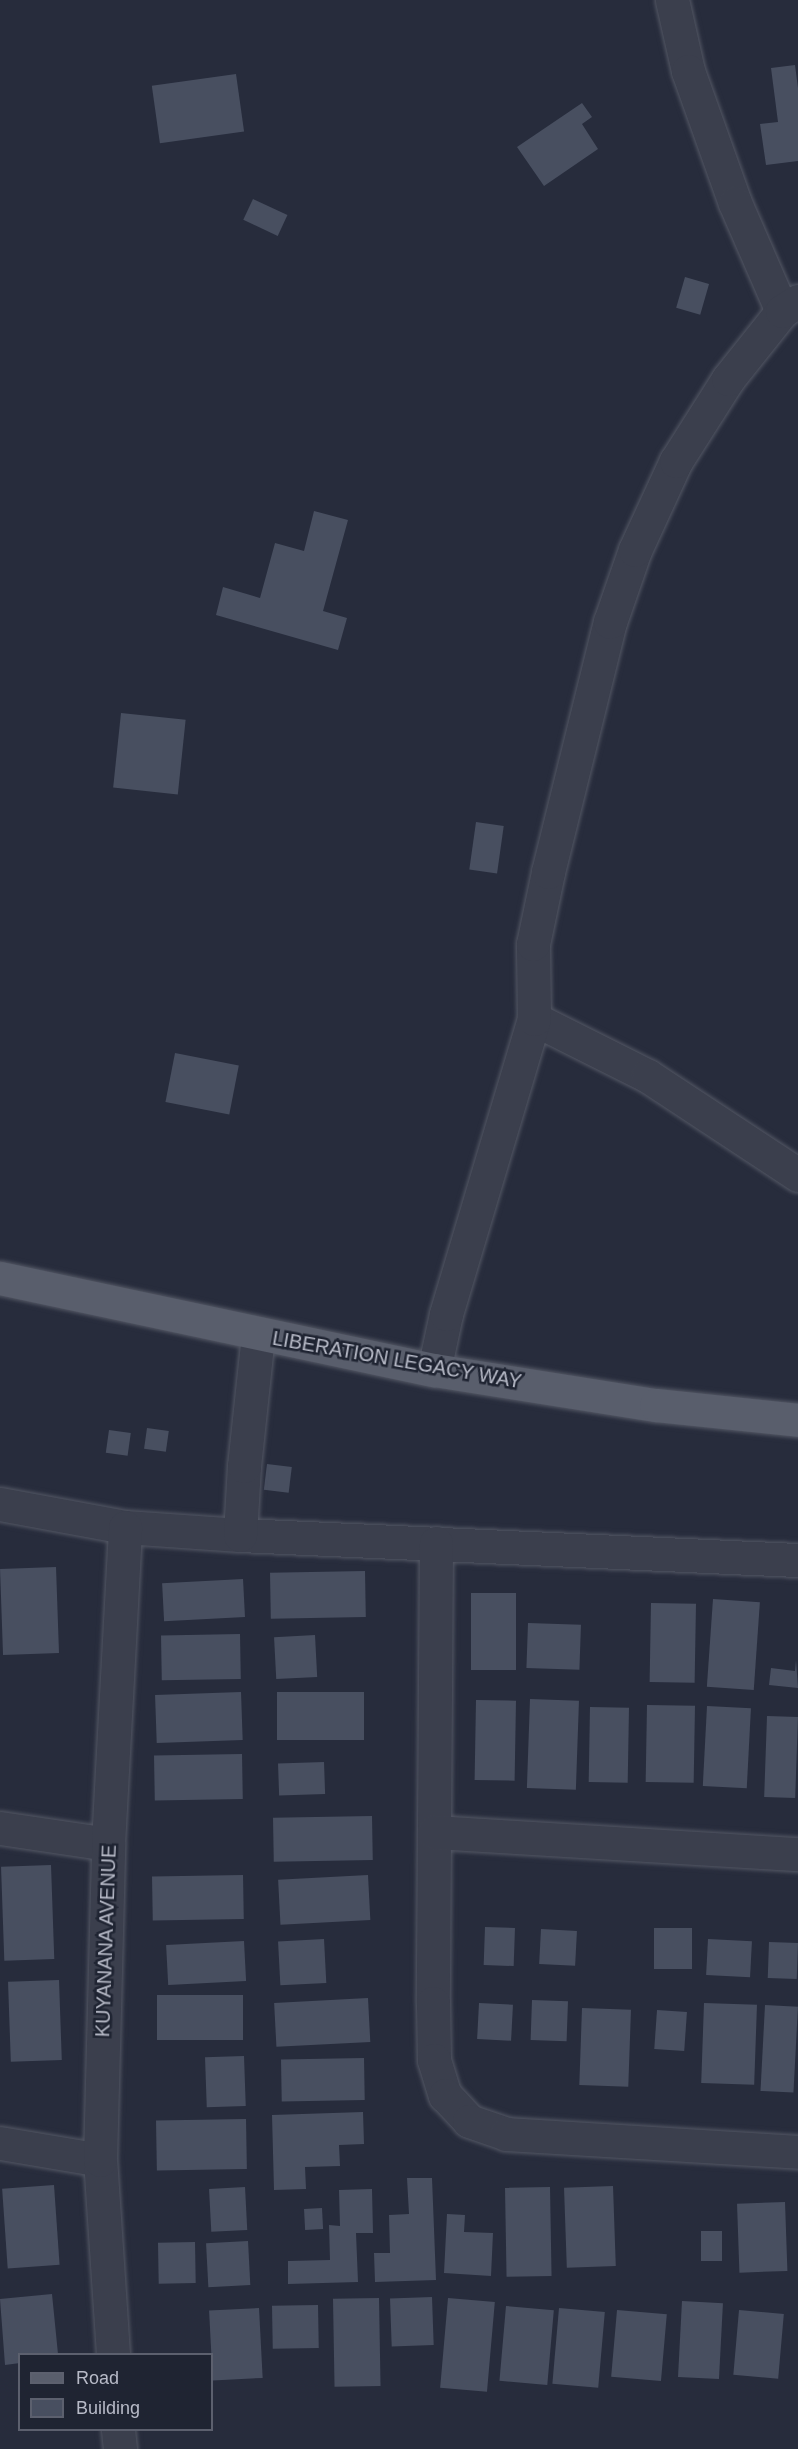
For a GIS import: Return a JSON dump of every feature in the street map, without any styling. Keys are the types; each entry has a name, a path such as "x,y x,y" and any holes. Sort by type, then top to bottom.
{"main road":[{"name":"LIBERATION LEGACY WAY","path":"0,1278 258,1335 434,1370 656,1405 798,1420"}],"street":[{"path":"434,1370 446,1314 534,1019 533,944 548,872 610,622 632,560 676,461 728,380 790,306 735,203 692,82 672,0"},
{"path":"534,1019 648,1076 798,1174"},
{"path":"240,1535 244,1466 258,1335"},
{"path":"0,1504 125,1527 240,1535 798,1560"},
{"name":"KUYANANA AVENUE","path":"113,2353 100,2160 108,1844 125,1527"},
{"path":"436,1543 434,2060 445,2095 469,2121 506,2134 798,2152"},
{"path":"0,1828 108,1844"},
{"path":"434,1832 798,1854"},
{"path":"0,2143 100,2160"},
{"path":"118,2431 120,2449"}],"building":[{"path":"795,65 798,88 798,161 766,165 760,124 778,122 771,68"},
{"path":"236,74 244,131 160,143 152,86"},
{"path":"582,103 592,117 582,124 598,149 544,186 517,147"},
{"path":"253,199 287,215 278,236 243,220"},
{"path":"685,277 709,284 700,315 676,308"},
{"path":"314,511 348,520 323,611 347,618 338,650 216,615 223,587 260,598 275,543 304,551"},
{"path":"121,713 186,720 178,794 113,788"},
{"path":"476,822 504,826 497,873 469,870"},
{"path":"175,1053 239,1065 229,1114 165,1102"},
{"path":"147,1428 169,1431 166,1452 144,1449"},
{"path":"109,1430 131,1433 128,1456 106,1453"},
{"path":"267,1464 292,1467 289,1493 264,1490"},
{"path":"56,1567 59,1653 3,1655 0,1569"},
{"path":"365,1571 366,1617 271,1619 270,1573"},
{"path":"243,1579 245,1617 164,1621 162,1583"},
{"path":"471,1593 516,1593 516,1670 471,1670"},
{"path":"713,1599 760,1602 754,1690 707,1687"},
{"path":"651,1603 696,1604 695,1683 650,1682"},
{"path":"528,1623 581,1625 579,1670 526,1668"},
{"path":"240,1634 241,1679 162,1680 161,1635"},
{"path":"315,1635 317,1677 276,1679 274,1637"},
{"path":"796,1660 798,1688 769,1685 771,1668 795,1671"},
{"path":"241,1692 243,1740 157,1743 155,1695"},
{"path":"277,1692 364,1692 364,1740 277,1740"},
{"path":"530,1699 579,1701 576,1790 527,1788"},
{"path":"476,1700 516,1701 515,1781 475,1780"},
{"path":"647,1705 695,1706 694,1783 646,1782"},
{"path":"707,1706 751,1708 747,1788 703,1786"},
{"path":"590,1707 629,1708 628,1783 589,1782"},
{"path":"767,1716 798,1717 795,1798 764,1797"},
{"path":"242,1754 243,1799 155,1801 154,1756"},
{"path":"324,1762 325,1794 279,1796 278,1764"},
{"path":"372,1816 373,1860 274,1862 273,1818"},
{"path":"51,1865 54,1959 4,1961 1,1867"},
{"path":"243,1875 244,1919 153,1921 152,1877"},
{"path":"368,1875 370,1920 280,1925 278,1880"},
{"path":"485,1927 515,1928 514,1966 484,1965"},
{"path":"654,1928 692,1928 692,1969 654,1969"},
{"path":"541,1929 577,1931 575,1966 539,1964"},
{"path":"324,1939 326,1983 280,1985 278,1941"},
{"path":"708,1939 752,1941 750,1977 706,1975"},
{"path":"244,1941 246,1981 168,1985 166,1945"},
{"path":"769,1942 798,1943 797,1979 768,1978"},
{"path":"59,1980 62,2060 11,2062 8,1982"},
{"path":"157,1995 243,1995 243,2040 157,2040"},
{"path":"368,1998 370,2042 276,2047 274,2003"},
{"path":"532,2000 568,2001 567,2041 531,2040"},
{"path":"479,2003 513,2005 511,2041 477,2039"},
{"path":"704,2003 757,2005 754,2085 701,2083"},
{"path":"765,2005 798,2007 793,2093 760,2091"},
{"path":"582,2008 631,2010 628,2087 579,2085"},
{"path":"657,2010 687,2012 684,2051 654,2049"},
{"path":"244,2056 246,2106 207,2107 205,2057"},
{"path":"364,2058 365,2100 282,2101 281,2059"},
{"path":"363,2112 364,2144 339,2145 340,2166 305,2167 306,2189 274,2190 272,2115"},
{"path":"246,2119 247,2169 157,2171 156,2121"},
{"path":"407,2178 432,2178 436,2280 375,2282 374,2253 390,2253 389,2215 409,2214"},
{"path":"54,2185 60,2265 8,2268 2,2189"},
{"path":"613,2186 616,2266 567,2268 564,2188"},
{"path":"245,2187 247,2230 211,2232 209,2189"},
{"path":"550,2187 552,2276 507,2277 505,2188"},
{"path":"372,2189 373,2233 356,2233 358,2282 288,2284 288,2261 330,2260 329,2225 340,2226 339,2190"},
{"path":"785,2202 787,2271 739,2273 737,2204"},
{"path":"322,2208 323,2229 305,2230 304,2209"},
{"path":"447,2214 465,2215 464,2232 493,2233 491,2276 444,2273"},
{"path":"701,2231 722,2231 722,2261 701,2261"},
{"path":"248,2241 250,2285 208,2287 206,2243"},
{"path":"195,2242 196,2283 159,2284 158,2243"},
{"path":"52,2294 58,2353 18,2353 18,2363 5,2365 0,2299"},
{"path":"432,2297 434,2345 392,2346 390,2298"},
{"path":"379,2298 381,2386 335,2387 333,2299"},
{"path":"448,2298 495,2302 487,2392 440,2388"},
{"path":"682,2301 723,2303 719,2379 678,2377"},
{"path":"318,2305 319,2348 273,2349 272,2306"},
{"path":"506,2306 554,2310 547,2385 499,2381"},
{"path":"259,2308 263,2378 213,2381 209,2311"},
{"path":"559,2308 605,2312 598,2388 552,2384"},
{"path":"617,2310 667,2314 661,2381 611,2377"},
{"path":"739,2310 784,2314 778,2379 733,2375"}]}
